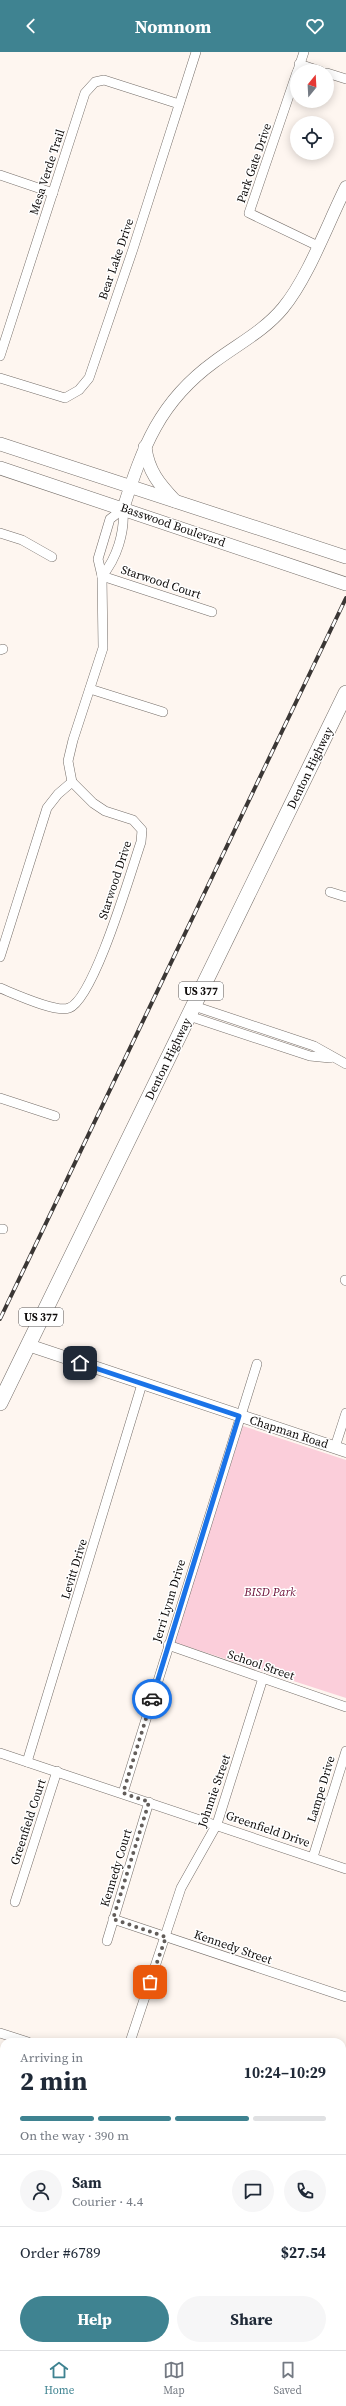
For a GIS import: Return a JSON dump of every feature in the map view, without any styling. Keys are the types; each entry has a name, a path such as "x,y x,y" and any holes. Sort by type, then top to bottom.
{"main road":[{"name":"Basswood Boulevard","path":"0,444 346,557"},
{"path":"146,446 150,468 158,484 177,502"},
{"name":"Basswood Boulevard","path":"0,468 124,508 346,584"},
{"name":"Denton Highway","path":"0,1403 346,693"}],"street":[{"name":"Bear Lake Drive","path":"0,378 65,398 79,390 85,384 131,256 196,52"},
{"name":"Park Gate Drive","path":"300,64 304,52"},
{"path":"334,75 346,79"},
{"name":"Mesa Verde Trail","path":"0,356 85,93 95,82 104,80 179,104"},
{"name":"Park Gate Drive","path":"290,93 250,213 318,246"},
{"path":"0,175 53,193"},
{"path":"102,576 112,564 124,524 124,508 130,487 150,434 167,407 188,382 215,361 243,344 283,308 300,283 346,187"},
{"path":"0,957 47,808 58,794 72,782 68,761 73,740 103,648 102,576 98,559 110,519 124,508"},
{"path":"0,533 22,540 52,557"},
{"name":"Starwood Court","path":"102,576 212,612"},
{"path":"90,689 163,712"},
{"name":"Starwood Drive","path":"0,988 59,1009 70,1008 80,1000 104,950 141,842 142,830 133,820 105,811 93,803 72,782"},
{"path":"330,892 346,897"},
{"path":"191,1011 268,1031 314,1046 334,1059 346,1064"},
{"path":"191,1011 265,1041 310,1056 334,1059"},
{"path":"265,1041 268,1031"},
{"path":"0,1098 55,1116"},
{"name":"Chapman Road","path":"28,1345 340,1449"},
{"name":"Jerri Lynn Drive","path":"123,1793 239,1416 257,1364"},
{"name":"Levitt Drive","path":"27,1762 142,1384"},
{"path":"340,1449 346,1413"},
{"name":"School Street","path":"168,1646 346,1707"},
{"name":"Johnnie Street","path":"131,2038 186,1876 217,1824 263,1678"},
{"name":"Lampe Drive","path":"313,1857 346,1751"},
{"name":"Greenfield Drive","path":"0,1753 217,1824 346,1869"},
{"name":"Greenfield Court","path":"15,1902 57,1771"},
{"name":"Kennedy Court","path":"106,1941 149,1802"},
{"name":"Kennedy Street","path":"113,1919 346,1997"},
{"path":"0,2033 16,2038"}],"green space":[{"name":"BISD Park","path":"243,1426 346,1460 346,1698 173,1642"}],"railway":[{"path":"0,1319 346,598"}],"way so far":[{"path":"150,1982 166,1937 113,1919 149,1802 123,1793 152,1699"}],"route":[{"path":"80,1363 239,1416 152,1699"}]}
